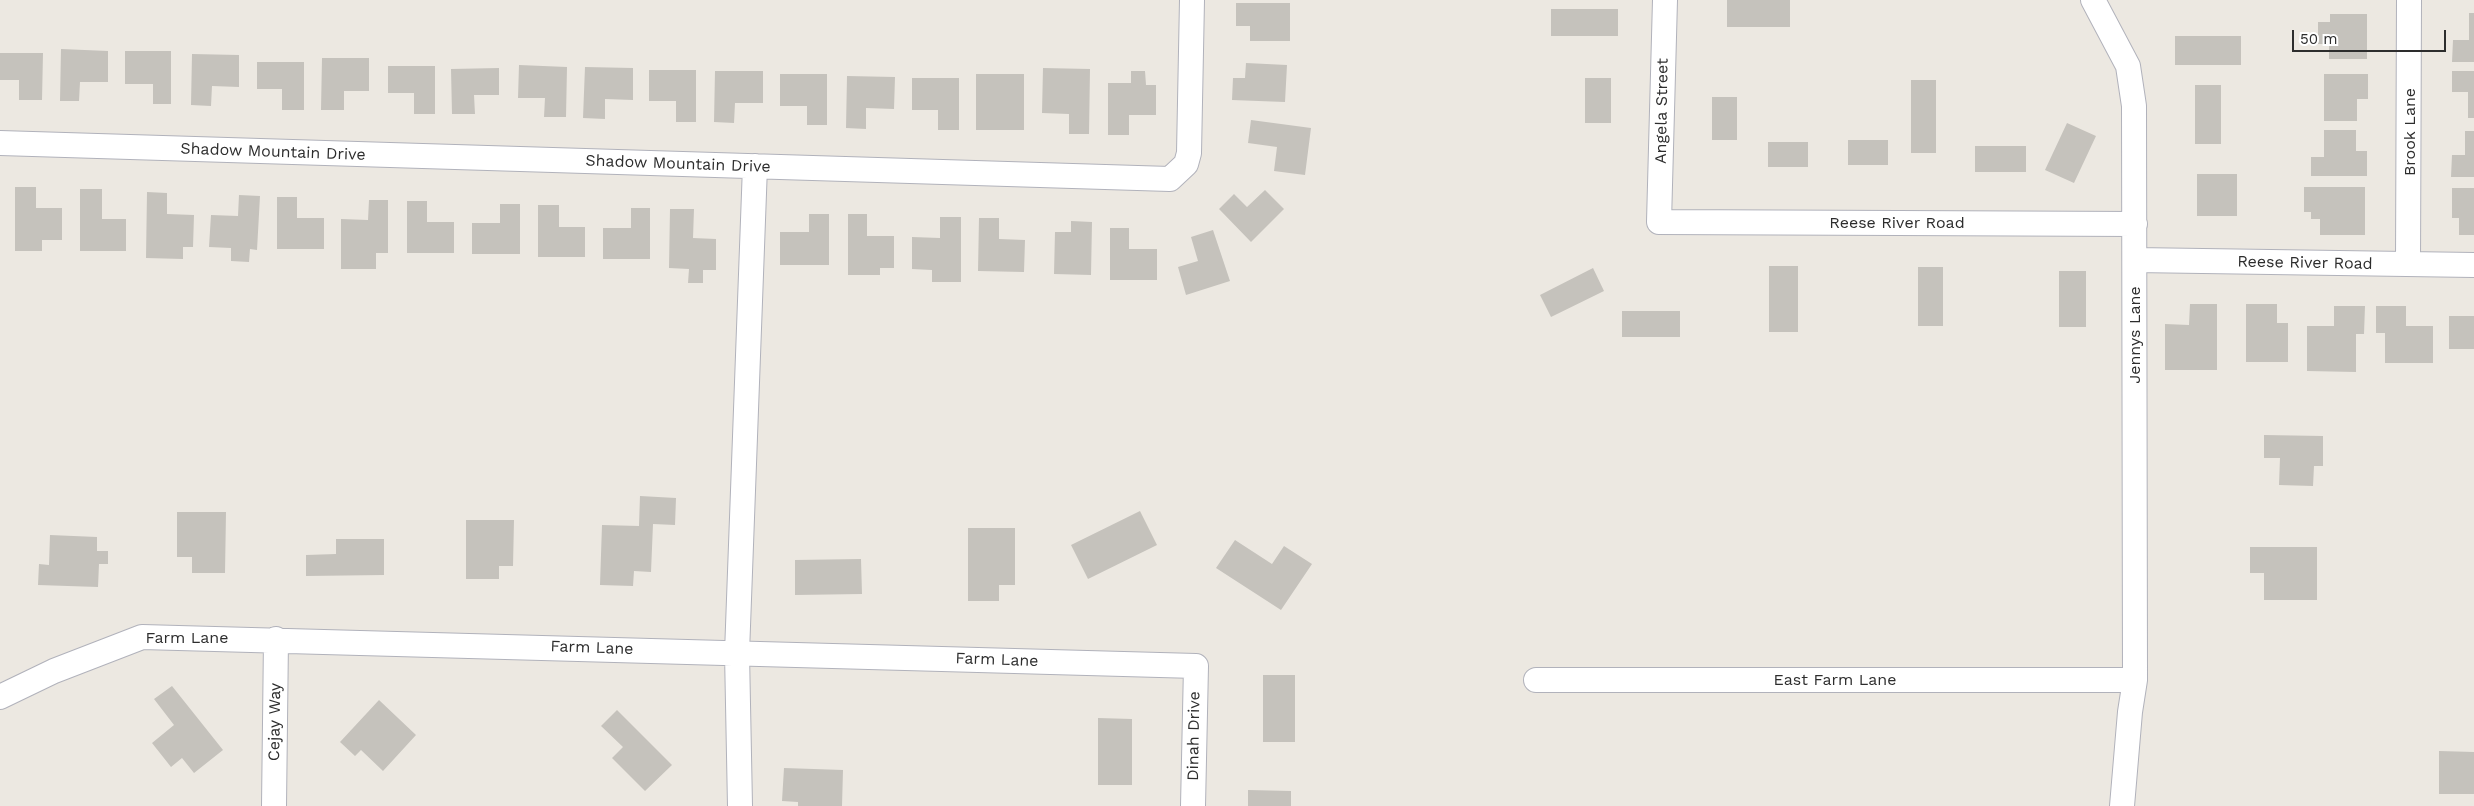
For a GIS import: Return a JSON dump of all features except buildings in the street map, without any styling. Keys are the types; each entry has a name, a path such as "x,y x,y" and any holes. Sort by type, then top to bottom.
{"street":[{"name":"Shadow Mountain Drive","path":"0,143 1170,180 1186,164 1189,153 1192,0"},
{"name":"Angela Street","path":"1659,222 1665,0"},
{"name":"Jennys Lane","path":"2093,0 2128,66 2134,106 2135,680 2130,712 2122,806"},
{"name":"Brook Lane","path":"2408,263 2410,0"},
{"path":"740,806 736,653 755,166"},
{"name":"Reese River Road","path":"1659,222 2135,224"},
{"name":"Reese River Road","path":"2135,260 2474,264"},
{"name":"Farm Lane","path":"0,697 54,671 142,636 276,638 1196,666"},
{"name":"Cejay Way","path":"274,806 276,638"},
{"name":"Dinah Drive","path":"1193,806 1196,666"},
{"name":"East Farm Lane","path":"1536,680 2135,680"}]}
